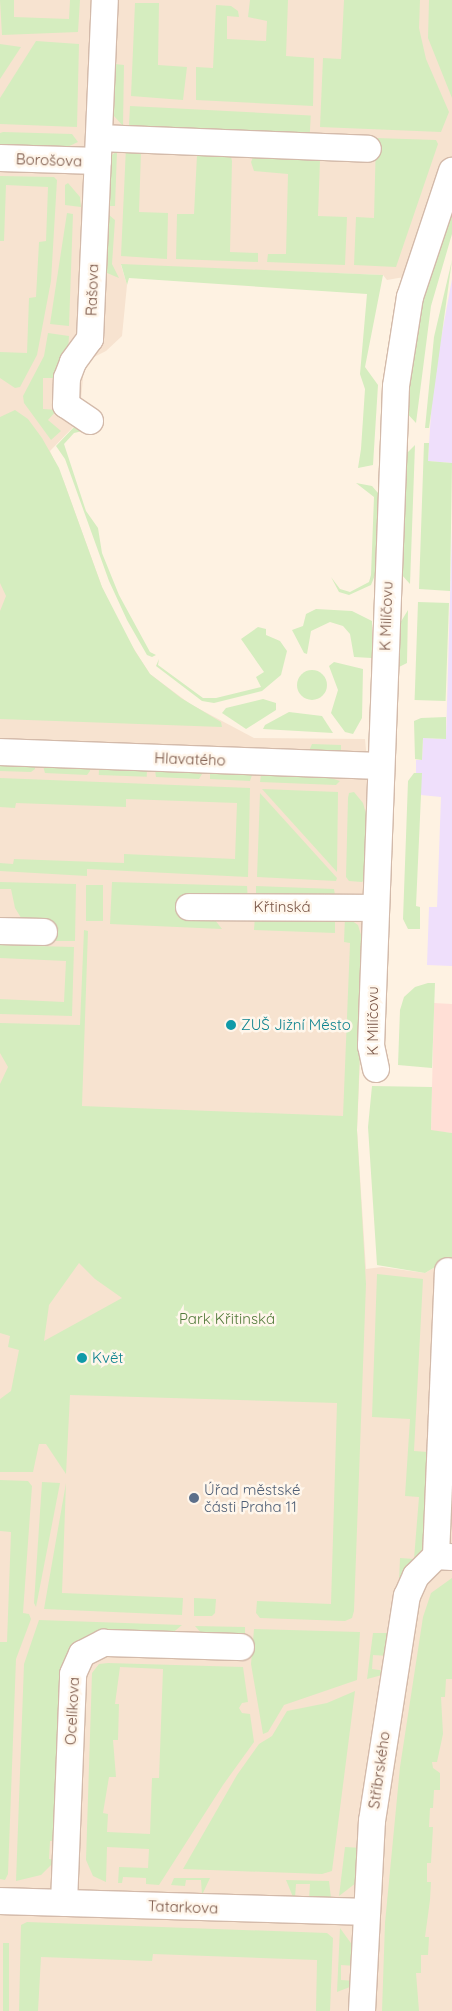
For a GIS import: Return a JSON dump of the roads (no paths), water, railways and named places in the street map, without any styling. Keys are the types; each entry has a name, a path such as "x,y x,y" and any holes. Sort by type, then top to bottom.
{"street":[{"name":"Rašova","path":"90,421 66,405 67,378 74,362 90,339 105,0"},
{"path":"98,149 368,149"},
{"name":"Borošova","path":"0,158 98,149"},
{"name":"K Milíčovu","path":"376,1068 371,1046 396,386 410,297 452,171"},
{"name":"Hlavatého","path":"0,752 381,766"},
{"name":"Křtinská","path":"189,907 376,908"},
{"path":"0,931 44,932"},
{"path":"444,1556 448,1272"},
{"name":"Stříbrského","path":"362,2011 365,1912 374,1811 407,1596 416,1576 444,1556"},
{"name":"Ocelíkova","path":"64,1903 73,1674 82,1654 104,1643 241,1647"},
{"name":"Tatarkova","path":"0,1901 365,1912"}],"place":[{"name":"ZUŠ Jižní Město","path":"231,1025"},
{"name":"Květ","path":"82,1358"},
{"name":"Úřad městské části Praha 11","path":"194,1498"}],"park label":[{"name":"Park Křitinská","path":"227,1319"}]}
